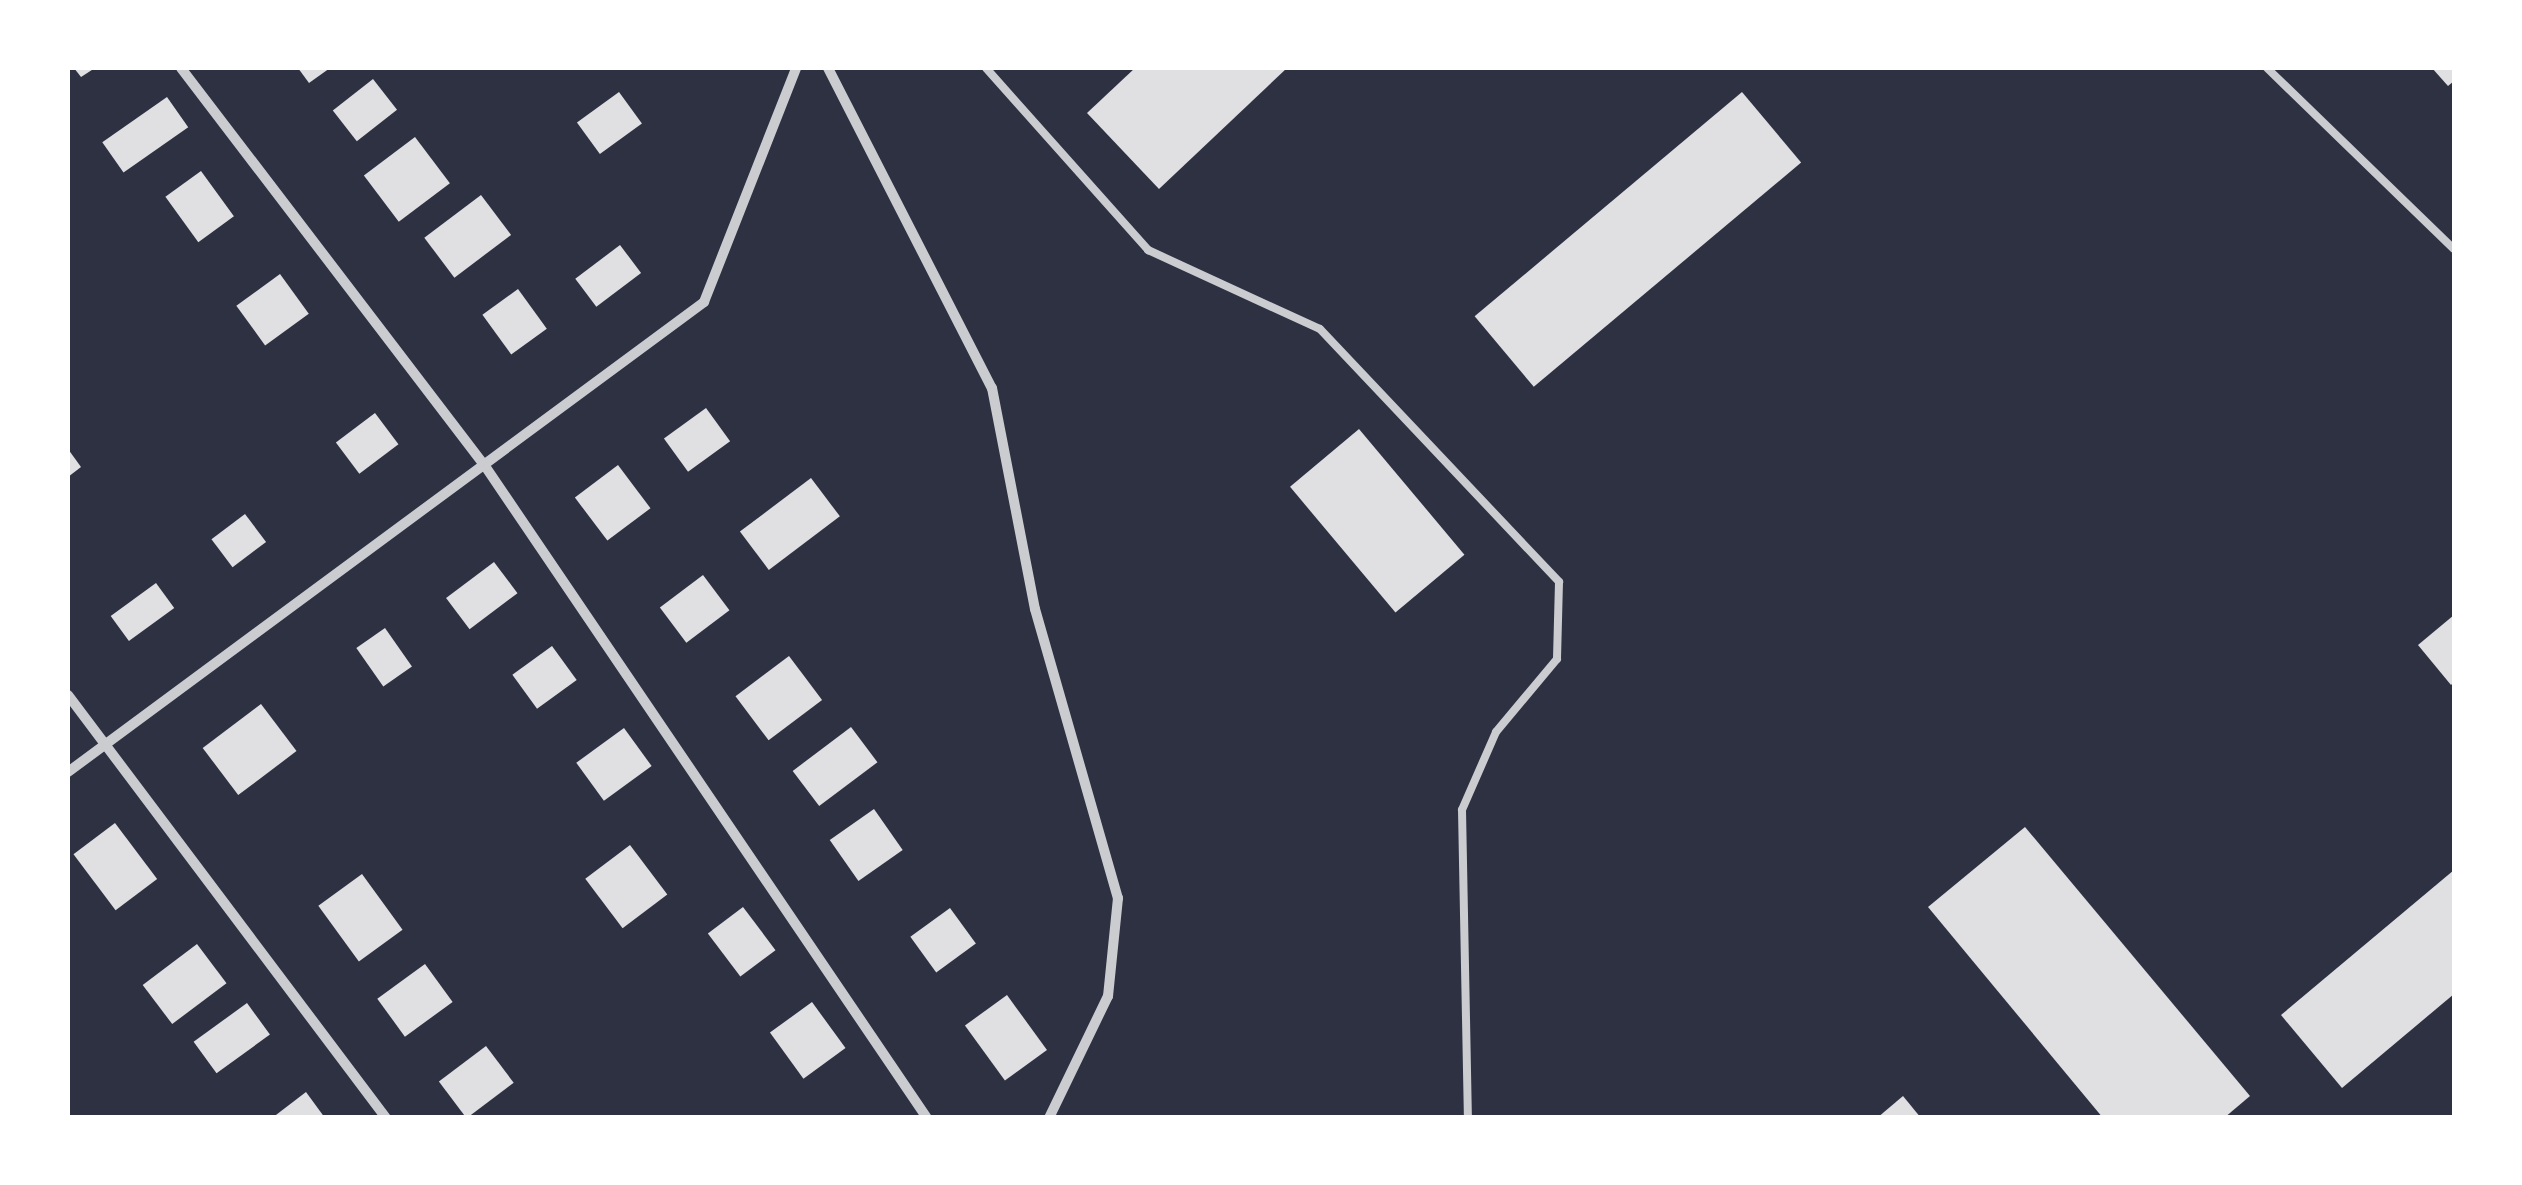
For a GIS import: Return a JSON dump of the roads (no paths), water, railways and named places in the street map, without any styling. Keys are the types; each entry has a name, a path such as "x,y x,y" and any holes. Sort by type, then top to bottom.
{"street":[{"path":"181,68 486,466 927,1118"},
{"path":"68,772 704,302 796,68"},
{"path":"828,68 992,388 1035,609 1118,898 1108,996 1049,1118"},
{"path":"68,695 386,1118"}],"lane":[{"path":"986,68 1148,250 1320,329 1559,582 1556,659 1496,732 1462,810 1468,1118"},
{"path":"2267,68 2454,249"}]}
